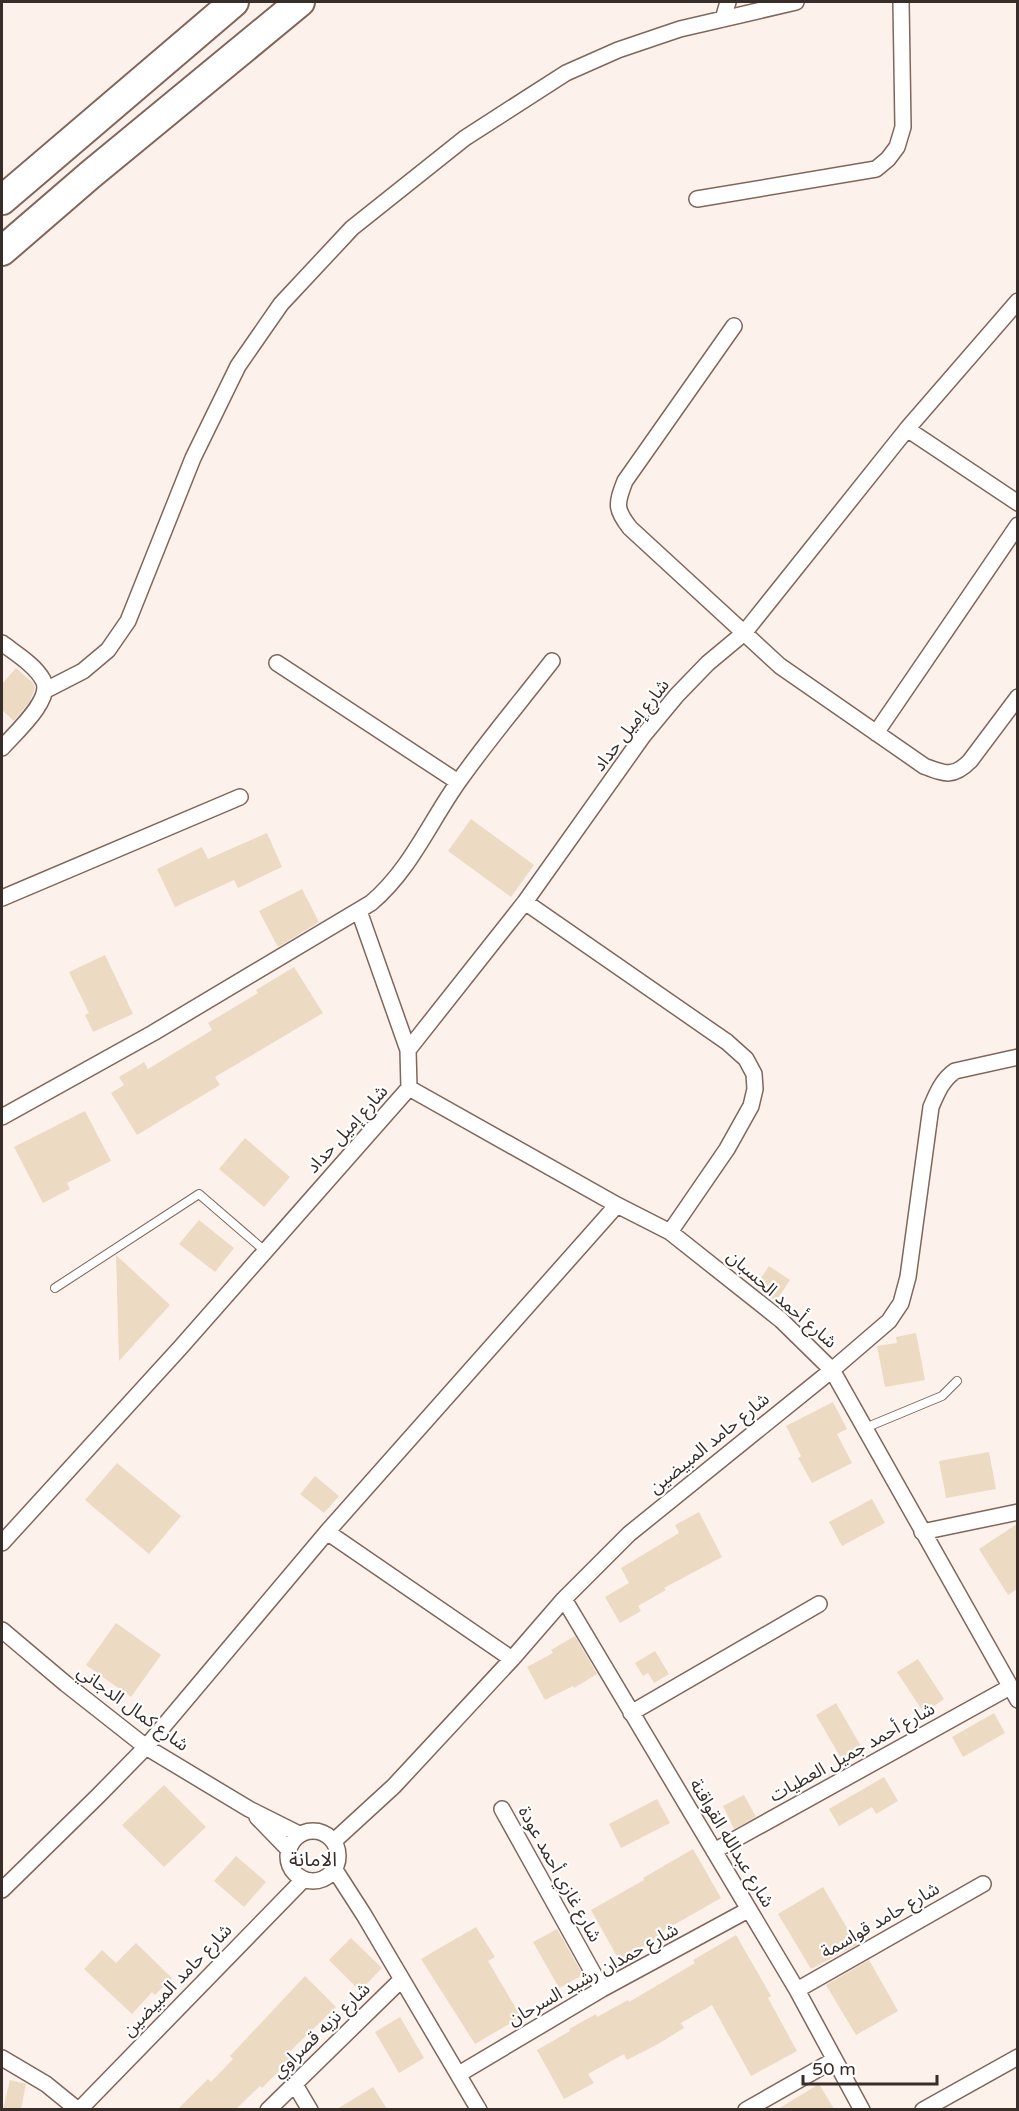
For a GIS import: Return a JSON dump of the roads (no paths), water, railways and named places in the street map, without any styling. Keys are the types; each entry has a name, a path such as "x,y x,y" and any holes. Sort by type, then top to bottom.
{"highway":[{"path":"2,200 234,2"},
{"path":"2,251 90,175 300,2"}],"street":[{"path":"723,19 728,2"},
{"path":"46,690 83,670 108,650 128,621 193,458 238,366 281,304 352,228 465,138 566,73 628,46 680,29 796,2"},
{"path":"697,200 876,169 888,159 897,147 903,127 901,2"},
{"name":"شارع إميل حداد","path":"2,1543 180,1348 409,1088 408,1050 525,902 643,736 708,663 744,633 907,429 1017,301"},
{"path":"734,326 625,481 618,498 617,508 630,528 780,666 924,766 941,773 953,774 961,770 1017,697"},
{"path":"907,429 1017,503"},
{"path":"876,733 1017,525"},
{"path":"2,644 33,669 44,681 46,690 37,708 2,748"},
{"path":"2,1117 153,1033 360,911 386,890 411,859 458,782 552,661"},
{"path":"277,663 458,782"},
{"path":"2,898 240,798"},
{"path":"525,902 727,1042 746,1059 754,1074 755,1089 752,1106 727,1149 670,1232"},
{"path":"360,911 408,1050"},
{"name":"شارع حامد المبيضين","path":"334,1841 394,1786 512,1659 564,1599 629,1534 889,1321 901,1303 908,1277 931,1107 938,1090 946,1077 955,1071 1017,1057"},
{"name":"شارع أحمد الحسبان","path":"409,1088 617,1205 670,1232 781,1320 832,1370 1014,1694"},
{"path":"2,1890 146,1747 327,1532 617,1205"},
{"path":"922,1532 1017,1512"},
{"path":"327,1532 512,1659"},
{"name":"شارع عبدالله القواقنة","path":"564,1599 797,1990 862,2109"},
{"path":"631,1713 819,1604"},
{"name":"شارع كمال الدجاني","path":"2,1630 146,1747 249,1809 299,1834"},
{"name":"شارع أحمد جميل العطيات","path":"714,1851 1014,1694"},
{"name":"شارع كمال الدجاني","path":"249,1809 289,1850"},
{"name":"شارع غازي أحمد عودة","path":"502,1809 602,1989"},
{"path":"318,1831 330,1836 334,1841 339,1852 335,1870 328,1877 319,1881 304,1879 292,1870 289,1864 289,1850 299,1834 318,1831"},
{"path":"335,1870 479,2109"},
{"name":"شارع حامد المبيضين","path":"79,2109 304,1879"},
{"name":"شارع حامد قواسمة","path":"797,1990 983,1884"},
{"name":"شارع حمدان رشيد السرحان","path":"459,2074 602,1989 748,1910"},
{"name":"شارع نزيه قصراوي","path":"268,2109 401,1980"},
{"path":"923,2109 1017,2057"},
{"path":"2,2058 46,2084 79,2109"},
{"path":"746,2109 834,2060"},
{"path":"294,2083 310,2109"}],"lane":[{"path":"55,1288 199,1194 265,1251"},
{"path":"865,1428 942,1396 957,1381"}],"district":[{"name":"الامانة","path":"313,1860"}]}
